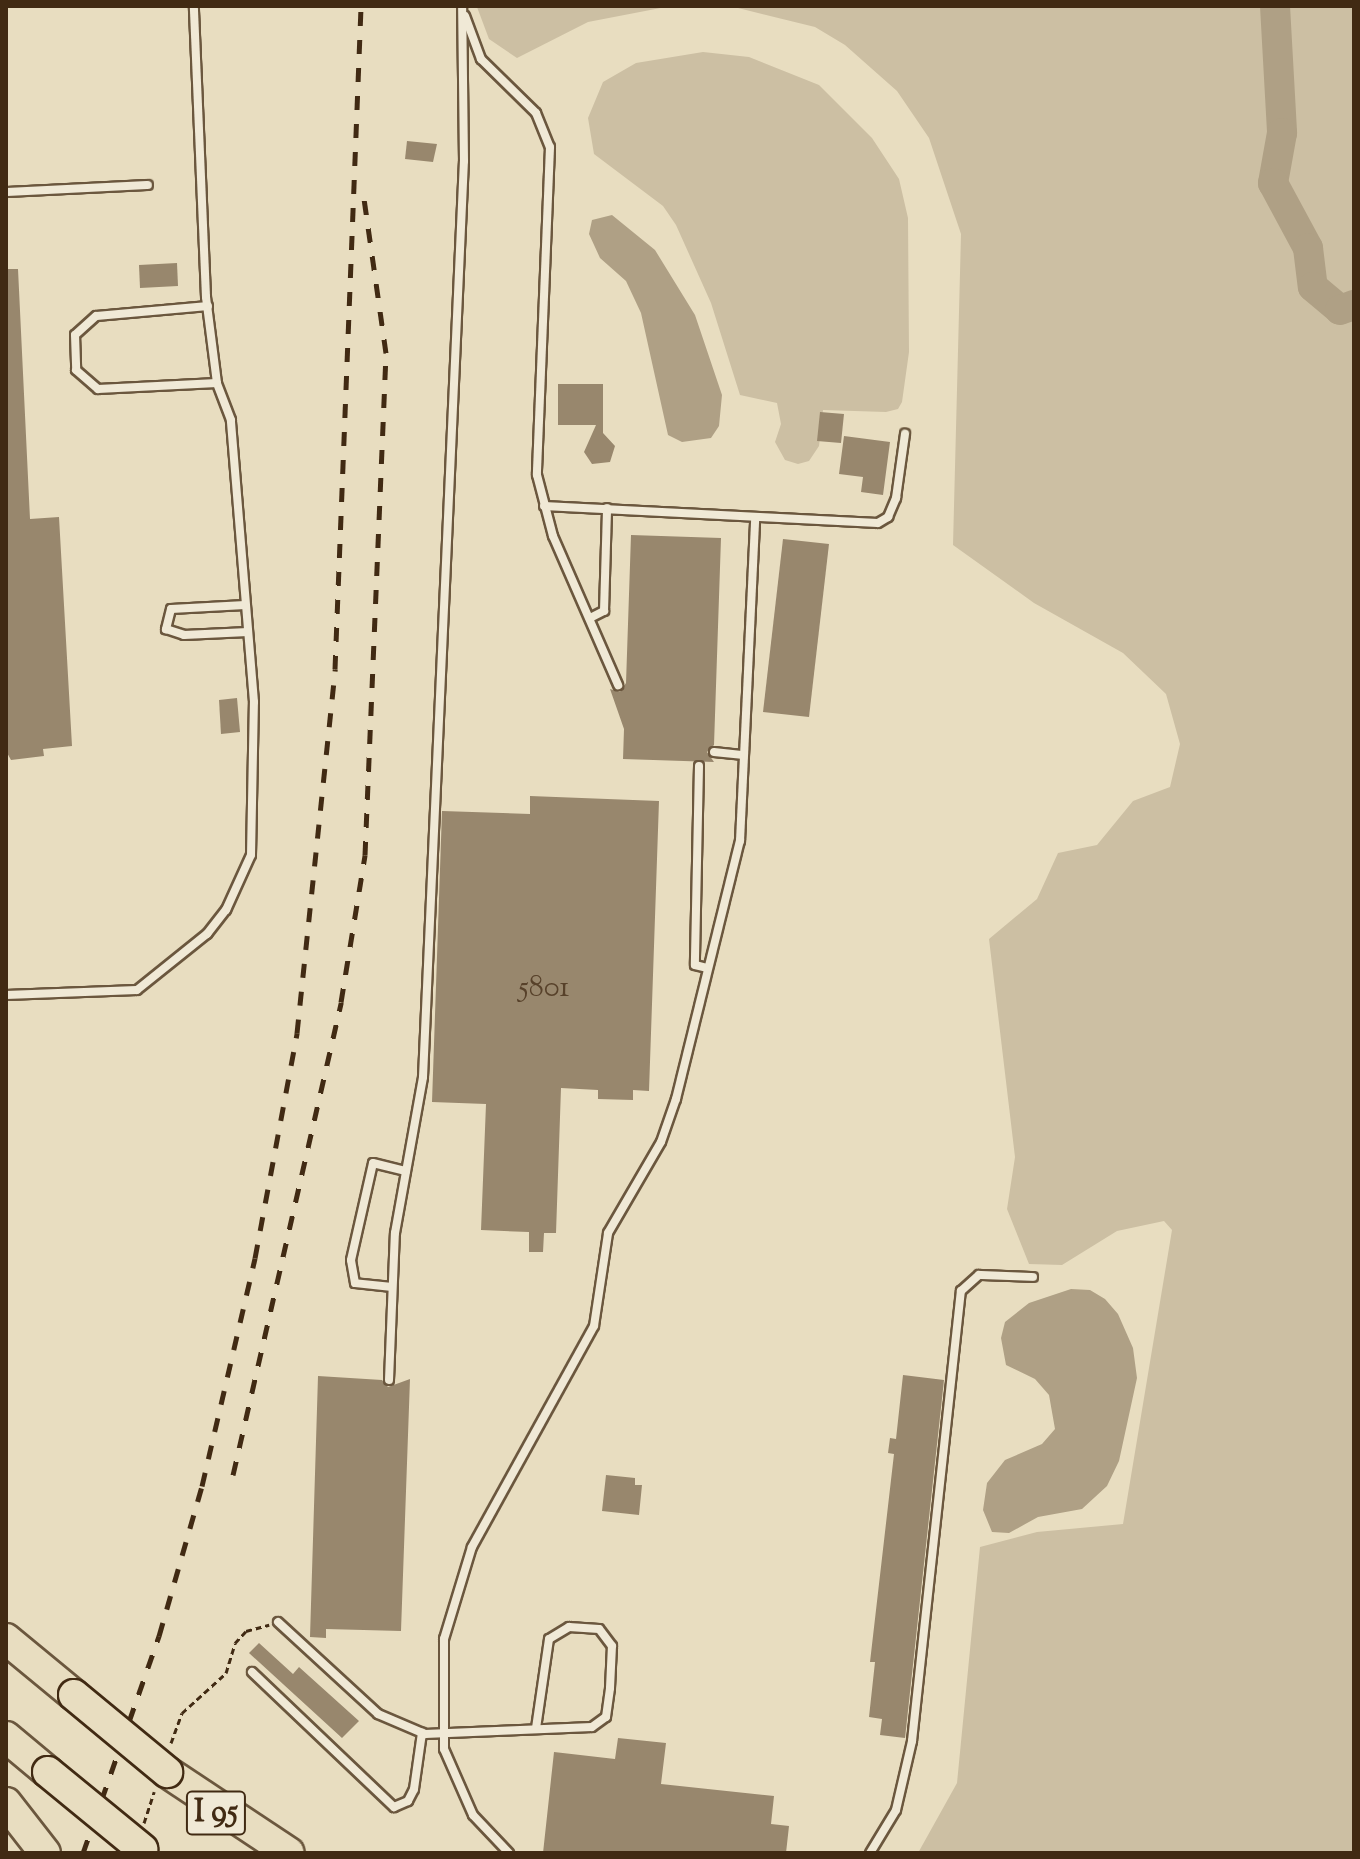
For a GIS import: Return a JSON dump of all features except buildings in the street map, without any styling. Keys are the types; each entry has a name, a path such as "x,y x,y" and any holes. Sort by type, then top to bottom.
{"highway":[{"name":"I 95","path":"6,1639 264,1853"},
{"name":"I 95","path":"6,1737 143,1844"},
{"path":"164,1770 289,1853"},
{"path":"6,1803 45,1853"}],"lane":[{"path":"6,995 137,990 175,964 226,910 251,855 255,828 248,632 231,420 217,383 208,306 194,6"},
{"path":"462,7 481,59 536,113 550,147 536,450 544,506 618,685"},
{"path":"389,1380 392,1287 406,1171 423,1077 433,766 446,618 464,161 462,7"},
{"path":"6,192 148,185"},
{"path":"208,306 96,316 75,335 76,370 98,389 217,383"},
{"path":"544,506 878,523 888,517 896,498 905,434"},
{"path":"590,618 604,611 607,508"},
{"path":"509,1853 473,1815 454,1779 443,1734 444,1639 472,1547 594,1326 603,1248 661,1142 740,841 755,517"},
{"path":"245,605 171,609 166,629 184,635 248,632"},
{"path":"714,752 744,755"},
{"path":"699,766 695,965 707,968"},
{"path":"392,1287 355,1283 351,1260 373,1163 406,1171"},
{"path":"870,1853 896,1810 912,1741 961,1291 979,1275 1033,1277"},
{"path":"278,1622 378,1714 422,1733 443,1734 592,1727 606,1717 612,1646 599,1629 569,1627 549,1639 536,1728"},
{"path":"252,1672 394,1807 408,1801 414,1789 422,1733"}],"path":[{"path":"143,1844 182,1713 221,1681 235,1643 246,1631 278,1622"}],"shaded area":[{"path":"671,6 588,22 517,58 489,39 477,7"},
{"path":"730,6 1354,6 1354,1853 918,1853 957,1783 980,1547 1037,1532 1123,1524 1172,1230 1164,1221 1117,1231 1062,1265 1029,1264 1007,1209 1015,1157 989,939 1037,899 1058,853 1097,845 1133,801 1170,787 1180,744 1166,694 1123,653 1034,603 953,545 961,234 929,138 897,91 845,45 815,27"},
{"path":"703,52 749,57 819,85 872,138 899,179 908,218 909,352 902,402 898,409 886,412 823,410 819,446 809,461 798,464 785,460 775,442 781,424 777,403 740,395 711,303 676,225 663,206 594,154 588,118 603,82 636,63"},
{"path":"612,215 655,250 695,315 722,395 719,426 711,438 682,442 668,435 641,313 626,281 600,258 589,234 592,220"},
{"path":"1071,1289 1090,1290 1105,1299 1118,1314 1133,1348 1137,1378 1119,1461 1107,1486 1082,1509 1038,1517 1009,1533 992,1532 983,1510 987,1483 1005,1460 1042,1444 1055,1429 1049,1395 1035,1379 1006,1365 1001,1338 1005,1322 1029,1303"}],"waterway":[{"path":"1275,6 1282,133 1273,183 1308,248 1313,287 1340,310 1354,305"},
{"path":"1276,10 1278,6"}],"railway":[{"path":"83,1853 159,1636 202,1486 255,1258 297,1033 335,669 361,6"},
{"path":"233,1475 341,1002 365,855 386,353 363,191"}]}
